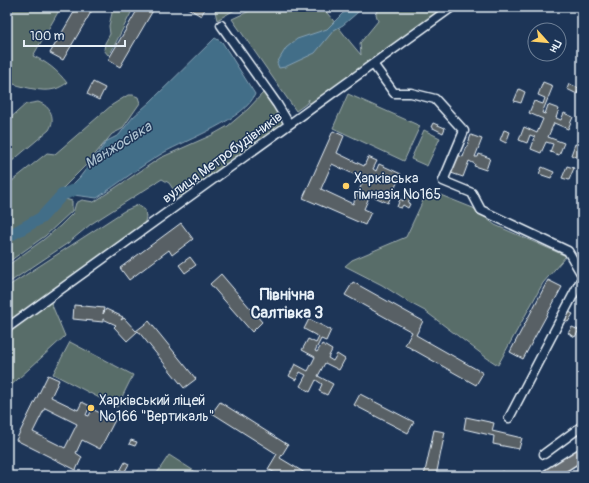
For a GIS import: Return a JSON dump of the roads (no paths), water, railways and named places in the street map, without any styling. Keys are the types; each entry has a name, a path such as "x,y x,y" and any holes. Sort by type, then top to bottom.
{"main road":[{"path":"547,476 582,454"}],"street":[{"name":"вулиця Метробудівників","path":"7,328 452,7"},
{"path":"221,26 277,104 289,124"},
{"path":"374,64 394,93 411,93 435,99 464,130 443,181 472,192 481,210 568,251 582,275"},
{"path":"509,418 582,278"},
{"path":"544,454 582,426"}],"water":[{"path":"353,7 364,7 343,25 334,30 315,53 285,67 279,68 277,63 286,48 297,39 327,29 343,13"},
{"path":"215,38 222,42 255,94 250,103 240,112 215,128 163,153 97,198 62,195 80,177 107,141 119,135 133,117"}],"waterway":[{"name":"Манжосівка","path":"7,237 41,218 62,195 76,189"}],"place":[{"name":"Харківська гімназія №165","path":"346,186"},
{"name":"Харківський ліцей №166 \"Вертикаль\"","path":"91,408"}],"district":[{"name":"Північна Салтівка 3","path":"287,303"}]}
